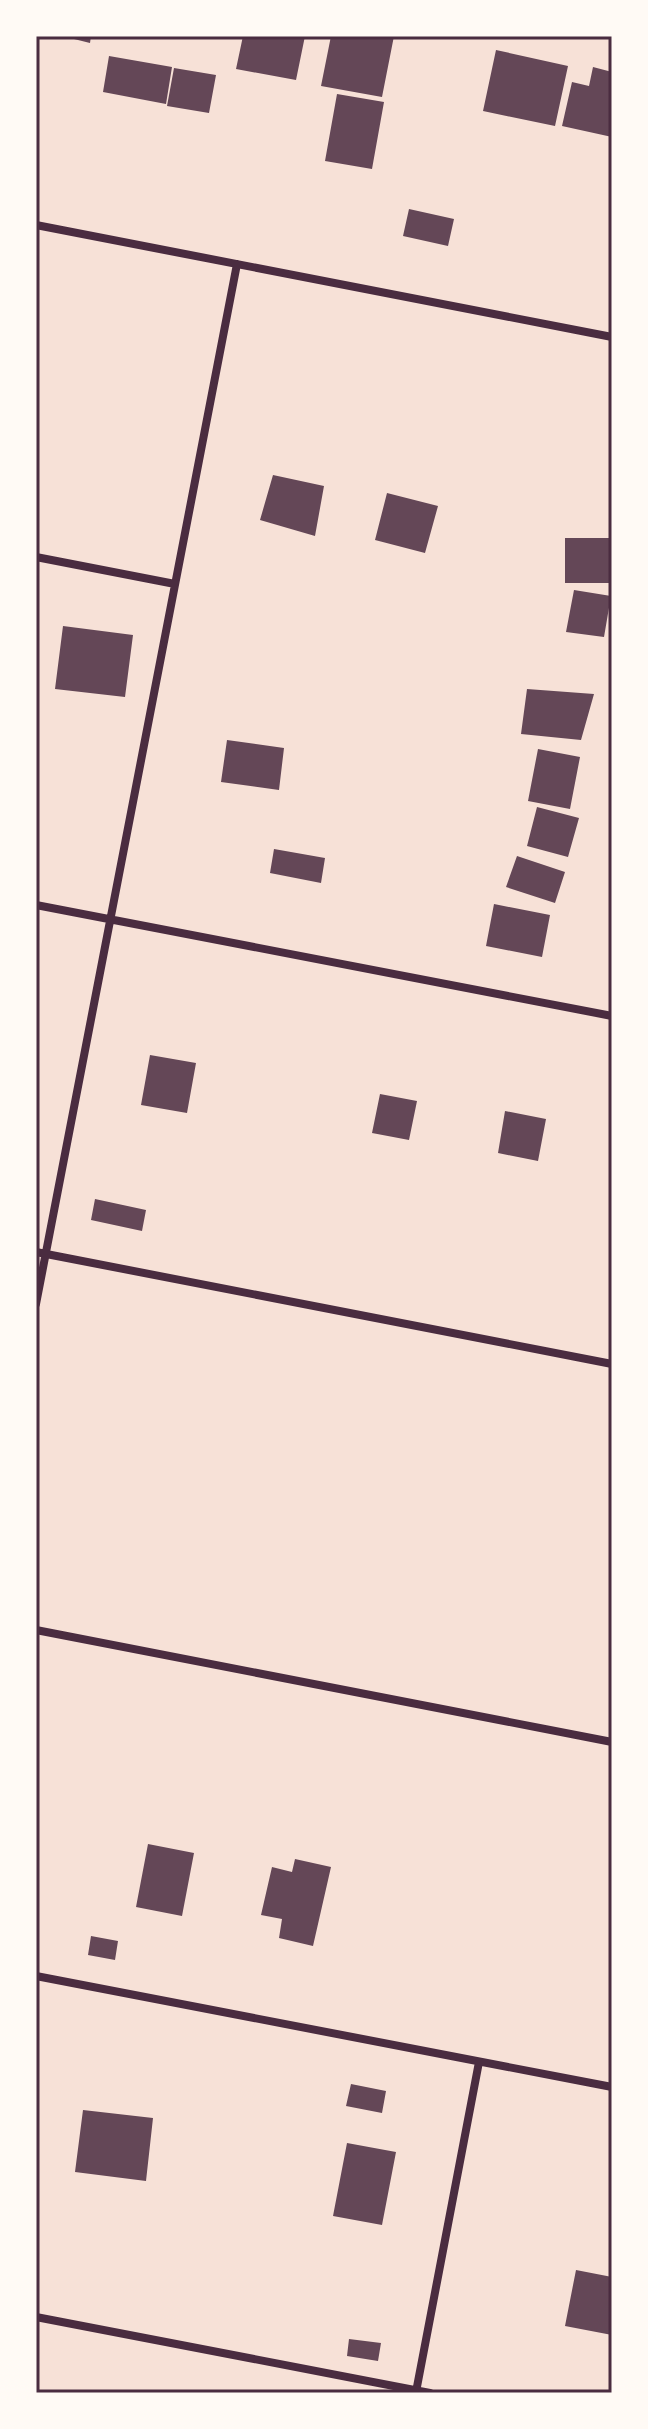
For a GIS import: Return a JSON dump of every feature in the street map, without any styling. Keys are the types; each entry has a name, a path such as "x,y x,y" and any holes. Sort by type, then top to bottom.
{"street":[{"path":"36,225 612,337"},
{"path":"36,1304 41,1253 111,919 237,264"},
{"path":"36,557 175,584"},
{"path":"36,905 612,1016"},
{"path":"41,1253 612,1364"},
{"path":"36,1630 612,1742"},
{"path":"36,1976 612,2087"},
{"path":"416,2392 479,2062"},
{"path":"36,2317 430,2393"}],"building":[{"path":"62,36 91,36 90,43"},
{"path":"243,36 305,36 296,80 236,69"},
{"path":"331,36 394,36 382,97 321,86"},
{"path":"496,50 568,66 555,126 483,111"},
{"path":"109,56 172,67 166,104 103,92"},
{"path":"593,67 612,72 612,137 562,126 572,82 589,86"},
{"path":"174,68 216,75 209,113 167,106"},
{"path":"337,94 384,102 372,169 325,161"},
{"path":"409,209 454,219 448,246 403,236"},
{"path":"273,475 324,486 315,536 260,520"},
{"path":"387,493 438,506 425,553 375,540"},
{"path":"565,538 612,538 612,583 565,583"},
{"path":"574,590 611,596 604,637 566,632"},
{"path":"63,626 133,635 125,697 55,689"},
{"path":"527,689 594,694 581,740 521,734"},
{"path":"227,740 284,748 279,790 221,782"},
{"path":"538,749 580,757 570,809 528,801"},
{"path":"537,807 579,818 568,857 527,846"},
{"path":"274,849 325,858 321,883 270,873"},
{"path":"517,856 565,872 555,903 506,887"},
{"path":"494,904 550,915 542,957 486,946"},
{"path":"150,1055 196,1063 187,1113 141,1105"},
{"path":"380,1094 417,1101 409,1140 372,1133"},
{"path":"505,1111 546,1119 538,1161 498,1153"},
{"path":"95,1199 146,1210 142,1231 91,1220"},
{"path":"148,1844 194,1853 182,1916 136,1907"},
{"path":"295,1859 331,1867 313,1946 279,1938 282,1919 261,1915 272,1867 292,1872"},
{"path":"91,1936 118,1941 115,1960 88,1955"},
{"path":"351,2084 386,2091 382,2113 346,2106"},
{"path":"83,2110 153,2118 146,2181 75,2172"},
{"path":"347,2143 396,2152 382,2225 333,2216"},
{"path":"576,2270 612,2277 612,2335 565,2326"},
{"path":"349,2339 381,2343 378,2361 347,2356"}]}
